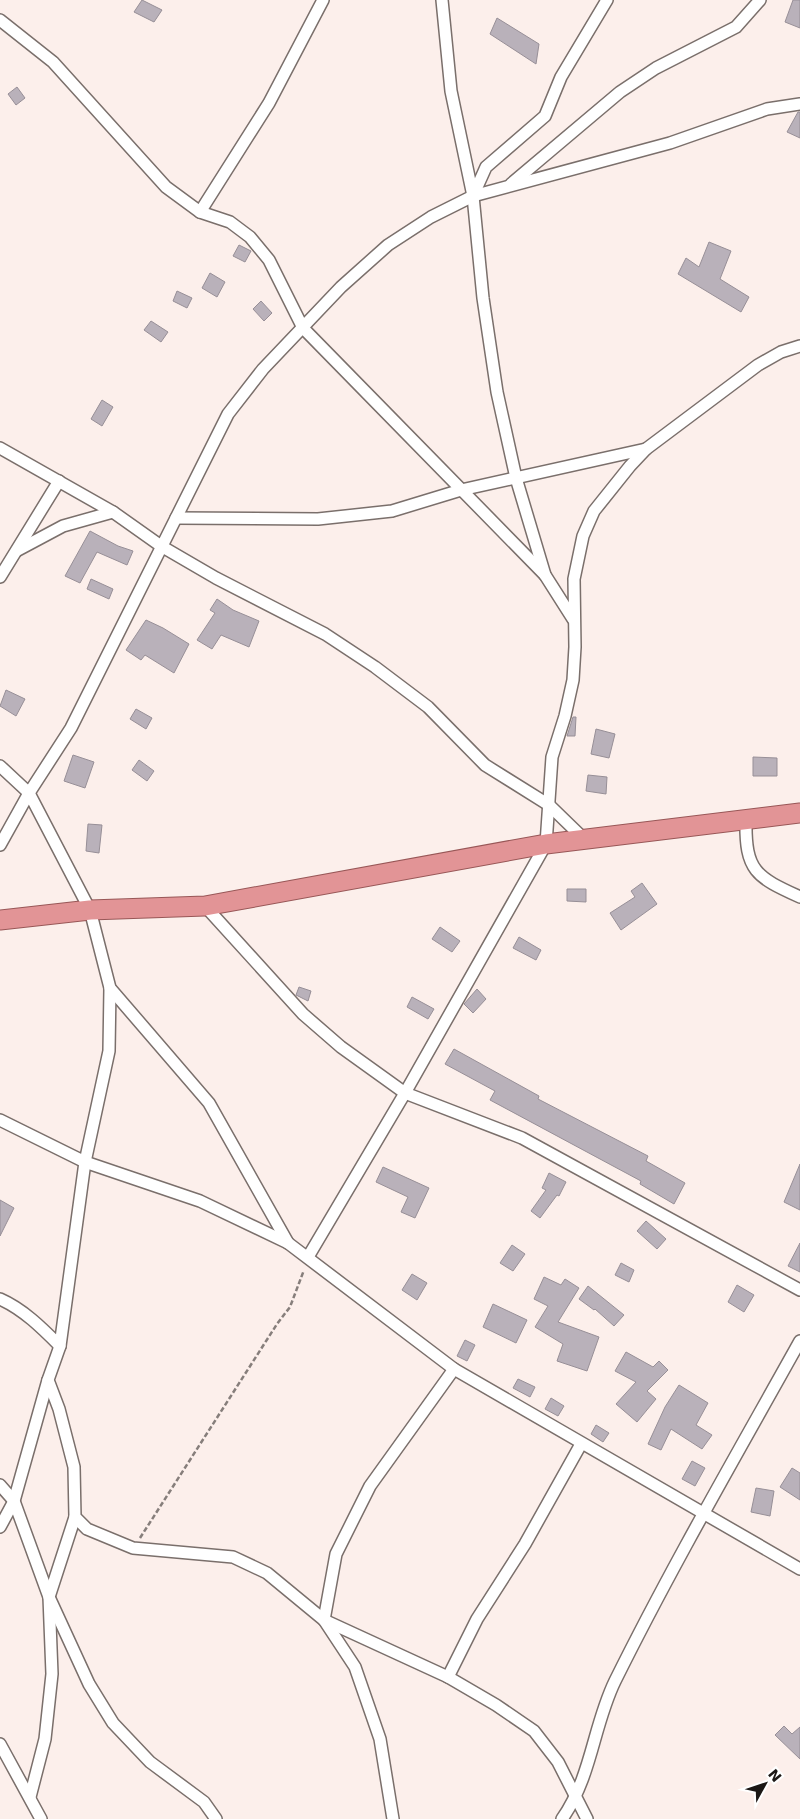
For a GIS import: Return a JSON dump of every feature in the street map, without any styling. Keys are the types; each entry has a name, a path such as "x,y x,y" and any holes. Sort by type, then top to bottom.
{"highway":[{"path":"0,920 90,910 205,906 546,844 800,813"}],"street":[{"path":"200,212 270,104 323,0"},
{"path":"442,0 451,91 473,196 482,298 495,383 516,478 544,575"},
{"path":"473,196 486,167 545,116 561,77 607,0"},
{"path":"507,187 620,92 656,68 736,27 760,0"},
{"path":"0,20 53,62 166,187 200,212 230,222 250,237 269,260 303,328 544,575 574,620"},
{"path":"0,845 29,793 71,728 228,414 263,369 341,287 388,245 431,217 473,196 670,143 767,109 800,104"},
{"path":"308,1257 405,1093 546,844 553,750 565,716 573,680 574,578 582,536 594,511 646,449 758,365 781,352 800,346"},
{"path":"0,448 113,512 161,546 216,578 325,634 375,667 428,707 485,765 549,805 584,840"},
{"path":"176,518 318,519 392,511 461,490 646,449"},
{"path":"0,577 59,480"},
{"path":"16,551 62,526 113,512"},
{"path":"0,766 29,793 90,910 110,988 109,1051 85,1162 60,1346 48,1380 14,1501 0,1527"},
{"path":"746,820 746,847 754,869 772,884 800,897"},
{"path":"205,906 303,1014 341,1047 405,1093 522,1138 800,1290"},
{"path":"110,988 209,1103 288,1244"},
{"path":"0,1120 85,1162 200,1201 288,1244 308,1257 454,1369 800,1569"},
{"path":"0,1299 11,1304 37,1323 60,1346"},
{"path":"562,1819 576,1798 614,1684 703,1513 800,1341"},
{"path":"393,1819 380,1739 355,1667 324,1620 336,1554 366,1495 454,1369"},
{"path":"30,1796 45,1739 52,1674 49,1597 74,1516 74,1467 59,1408 48,1380"},
{"path":"448,1677 477,1619 525,1544 581,1444"},
{"path":"0,1485 14,1501 49,1597 89,1684 113,1723 150,1762 204,1802 216,1819"},
{"path":"74,1516 87,1529 133,1548 233,1557 267,1573 324,1620 389,1652 448,1677 496,1705 534,1731 558,1762 587,1819"},
{"path":"0,1744 41,1819"}],"path":[{"path":"133,1548 277,1324 290,1307 308,1257"}],"building":[{"path":"142,0 162,10 154,22 134,12"},
{"path":"793,0 800,0 800,28 785,22"},
{"path":"497,18 539,44 536,64 490,34"},
{"path":"17,87 25,98 16,105 8,94"},
{"path":"798,112 800,112 800,138 787,132"},
{"path":"709,242 731,251 720,279 749,297 741,312 678,274 686,258 699,267"},
{"path":"239,245 251,251 245,262 233,256"},
{"path":"210,273 225,282 217,297 202,288"},
{"path":"177,291 192,298 187,308 173,301"},
{"path":"261,301 272,313 264,321 253,309"},
{"path":"151,321 168,332 161,342 144,330"},
{"path":"102,400 113,407 102,426 91,419"},
{"path":"90,531 118,546 133,551 127,565 97,552 80,583 65,576"},
{"path":"91,579 113,589 109,599 87,589"},
{"path":"217,599 233,610 259,621 249,647 221,635 212,649 197,640 215,613 210,610"},
{"path":"146,620 189,644 174,673 145,655 141,660 126,650"},
{"path":"6,690 25,699 16,716 0,706"},
{"path":"136,709 152,718 146,729 130,719"},
{"path":"573,717 576,717 575,736 567,736"},
{"path":"596,729 615,734 609,758 591,754"},
{"path":"73,755 94,762 85,788 64,781"},
{"path":"753,757 777,758 777,776 753,776"},
{"path":"139,760 154,771 147,781 132,770"},
{"path":"588,775 607,777 606,794 586,791"},
{"path":"88,824 102,825 99,853 86,851"},
{"path":"642,883 657,904 621,930 610,913 635,897 631,891"},
{"path":"567,889 586,889 586,902 567,901"},
{"path":"440,927 460,941 452,952 432,939"},
{"path":"519,937 541,950 536,960 513,948"},
{"path":"299,987 311,991 308,1001 296,995"},
{"path":"477,989 486,999 473,1013 464,1004"},
{"path":"412,997 434,1009 428,1019 407,1007"},
{"path":"454,1049 539,1096 538,1099 648,1156 646,1161 685,1183 674,1204 640,1184 641,1181 490,1100 495,1091 445,1064"},
{"path":"800,1164 800,1210 784,1202"},
{"path":"383,1167 429,1188 415,1218 401,1212 408,1197 376,1182"},
{"path":"549,1173 566,1182 559,1196 557,1195 540,1218 531,1211 546,1190 542,1188"},
{"path":"0,1200 14,1208 0,1236"},
{"path":"646,1221 666,1239 657,1249 637,1231"},
{"path":"800,1243 800,1272 788,1266"},
{"path":"512,1245 525,1254 513,1271 500,1263"},
{"path":"621,1263 634,1270 629,1282 615,1275"},
{"path":"412,1274 427,1283 417,1300 402,1290"},
{"path":"544,1277 561,1285 565,1279 579,1288 558,1322 599,1337 587,1371 557,1361 563,1344 535,1327 548,1306 534,1299"},
{"path":"737,1285 754,1295 744,1312 728,1302"},
{"path":"588,1286 624,1315 614,1326 595,1309 579,1299"},
{"path":"493,1304 527,1320 516,1343 483,1327"},
{"path":"465,1340 475,1345 467,1361 457,1356"},
{"path":"626,1352 653,1367 659,1361 668,1370 647,1391 656,1399 637,1422 616,1404 636,1382 615,1371"},
{"path":"518,1379 535,1387 530,1397 513,1388"},
{"path":"679,1385 708,1403 696,1425 712,1435 702,1449 671,1429 661,1450 648,1444 665,1407"},
{"path":"551,1398 564,1406 558,1416 545,1409"},
{"path":"596,1425 609,1433 603,1442 591,1434"},
{"path":"692,1461 705,1468 695,1486 682,1479"},
{"path":"792,1468 800,1473 800,1500 780,1487"},
{"path":"756,1488 774,1491 770,1516 751,1512"},
{"path":"784,1726 792,1734 800,1727 800,1759 775,1735"}]}
